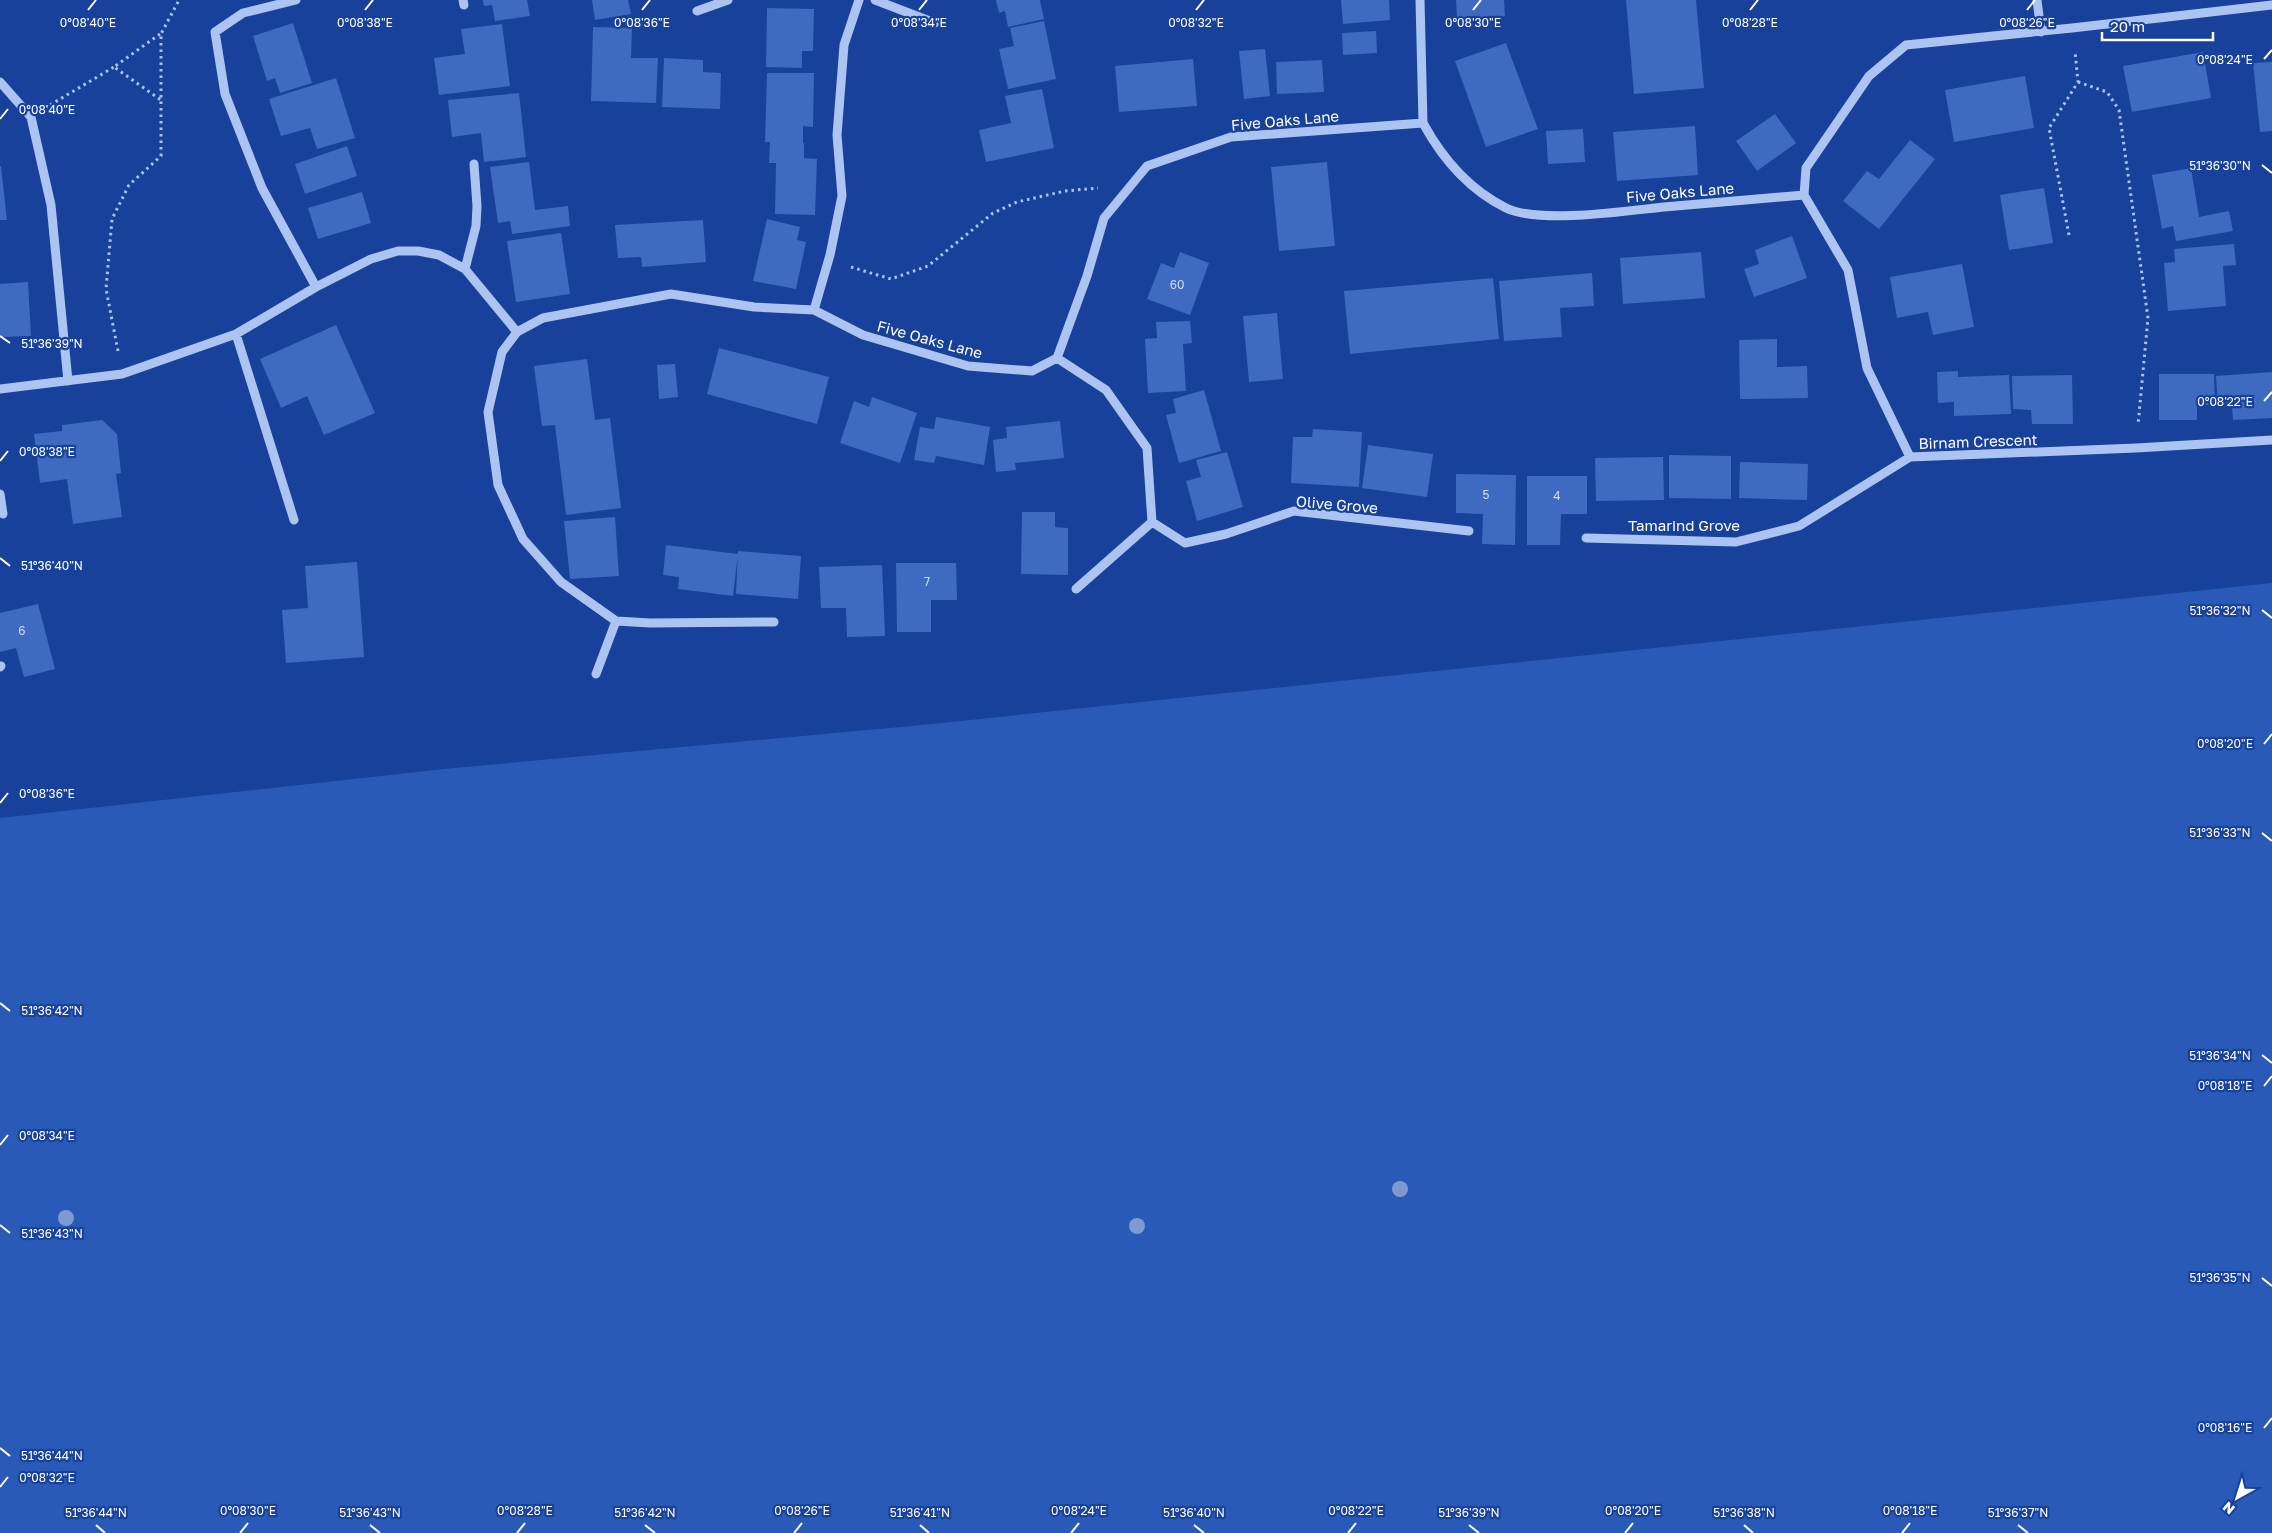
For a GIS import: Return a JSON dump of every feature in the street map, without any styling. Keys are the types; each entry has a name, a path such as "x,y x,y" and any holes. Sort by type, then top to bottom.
{"street":[{"path":"296,0 243,13 215,32 225,94 262,188 316,287"},
{"path":"697,10 728,0"},
{"path":"814,310 828,260 842,196 837,135 844,45 859,0"},
{"path":"875,0 936,23"},
{"path":"1420,0 1423,123"},
{"path":"2037,0 2041,32"},
{"path":"1804,195 1806,168 1869,76 1906,45 2041,32 2272,5"},
{"path":"0,82 30,116 51,205 68,381"},
{"name":"Five Oaks Lane","path":"616,621 561,582 523,538 498,485 488,412 502,352 518,332 544,318 671,294 754,306 814,310 863,335 968,366 1032,372 1057,358 1087,276 1104,218 1147,166 1231,137 1423,123 1433,141 1466,182 1507,209 1532,214 1602,214 1804,195"},
{"path":"465,269 476,226 478,206 474,164"},
{"name":"Birnam Crescent","path":"1804,195 1848,270 1867,368 1910,457 2136,448 2272,440"},
{"path":"0,389 122,374 236,334 316,287 372,259 398,250 439,255 465,269 518,332"},
{"path":"236,334 294,520"},
{"path":"1057,358 1106,390 1147,448 1152,522 1076,589"},
{"name":"Tamarind Grove","path":"1586,538 1736,542 1799,526 1910,457"},
{"path":"0,494 3,514"},
{"name":"Olive Grove","path":"1152,522 1185,543 1226,534 1294,511 1469,531"},
{"path":"596,674 616,621 650,624 774,622"}],"path":[{"path":"30,116 114,67 160,34 179,0"},
{"path":"2069,235 2049,128 2078,82 2072,28"},
{"path":"122,374 106,289 112,219 129,185 161,156 160,34"},
{"path":"114,67 161,101"},
{"path":"2078,82 2107,92 2119,110 2148,318 2136,448"},
{"path":"828,260 891,279 928,266 993,213 1017,202 1066,191 1131,186"}],"shaded area":[{"path":"2272,583 2272,1533 0,1533 0,818 444,769 922,725"}],"building":[{"path":"483,0 527,0 530,16 495,21 492,5 484,6"},
{"path":"592,0 628,0 631,14 595,20"},
{"path":"996,0 1040,0 1044,19 1008,27 1005,11 999,13"},
{"path":"1341,0 1389,0 1390,20 1343,24"},
{"path":"1456,0 1504,0 1505,16 1457,19"},
{"path":"1626,0 1696,0 1704,88 1634,94"},
{"path":"767,8 814,9 813,51 802,51 802,68 766,67"},
{"path":"1044,21 1056,79 1008,89 999,49 1014,46 1010,28"},
{"path":"293,23 312,83 280,93 275,78 267,81 253,36"},
{"path":"502,24 510,86 439,95 434,58 465,54 461,29"},
{"path":"593,27 632,28 631,58 658,58 656,103 591,101"},
{"path":"1376,31 1377,53 1343,55 1342,33"},
{"path":"1506,43 1538,129 1486,147 1455,61"},
{"path":"1265,49 1270,96 1244,99 1239,51"},
{"path":"2203,52 2211,98 2132,112 2123,66"},
{"path":"664,58 703,60 703,72 721,73 720,109 662,107"},
{"path":"1193,59 1197,106 1119,112 1115,66"},
{"path":"1322,60 1324,92 1277,94 1276,62"},
{"path":"2272,62 2272,131 2260,132 2253,63"},
{"path":"767,73 814,73 813,127 803,126 803,143 804,158 817,159 815,215 775,214 776,163 769,163 770,142 765,142"},
{"path":"2025,76 2034,128 1954,142 1945,90"},
{"path":"336,78 355,138 317,149 310,128 281,136 269,99"},
{"path":"1042,89 1054,148 986,162 979,130 1011,123 1005,96"},
{"path":"519,93 526,157 484,162 481,133 452,137 448,100"},
{"path":"1775,114 1796,143 1757,171 1736,141"},
{"path":"1695,126 1698,175 1617,181 1613,132"},
{"path":"1583,129 1585,162 1548,164 1546,131"},
{"path":"1910,140 1935,159 1879,229 1843,201 1867,171 1879,179"},
{"path":"347,146 357,176 305,194 295,164"},
{"path":"529,162 535,210 568,206 570,226 512,234 510,221 498,223 490,167"},
{"path":"1327,162 1335,246 1279,251 1271,167"},
{"path":"1,166 7,220 0,220"},
{"path":"2191,168 2199,217 2229,211 2233,231 2176,241 2173,226 2162,229 2152,175"},
{"path":"2044,188 2053,243 2009,250 2000,195"},
{"path":"362,192 371,223 318,239 308,208"},
{"path":"767,219 800,227 797,240 806,242 796,289 753,281"},
{"path":"703,220 706,262 642,267 641,257 618,258 615,225"},
{"path":"561,233 570,294 516,302 507,241"},
{"path":"1792,236 1807,278 1754,297 1744,269 1759,264 1755,250"},
{"path":"2234,244 2236,265 2223,266 2226,306 2168,311 2164,263 2175,262 2174,249"},
{"path":"1180,252 1209,263 1190,315 1147,299 1161,263 1174,268"},
{"path":"1701,252 1705,298 1623,304 1620,258"},
{"path":"1962,264 1974,327 1933,335 1928,312 1897,318 1890,277"},
{"path":"1592,273 1594,306 1560,308 1562,337 1504,341 1499,281"},
{"path":"1493,278 1499,339 1350,354 1344,291"},
{"path":"28,282 31,336 0,337 0,284"},
{"path":"1277,313 1283,379 1249,382 1243,316"},
{"path":"1190,321 1192,343 1183,344 1186,391 1148,393 1145,339 1157,338 1156,322"},
{"path":"336,325 375,413 324,435 307,396 281,408 260,359"},
{"path":"1777,339 1777,367 1807,366 1808,398 1740,399 1739,340"},
{"path":"719,348 829,377 817,424 707,394"},
{"path":"587,359 595,420 610,418 621,508 566,515 555,425 542,426 534,366"},
{"path":"675,364 678,397 659,399 657,365"},
{"path":"1958,371 1958,377 2009,375 2011,414 1954,416 1954,402 1938,403 1937,372"},
{"path":"2272,372 2272,418 2233,420 2232,407 2218,407 2216,376"},
{"path":"2159,374 2214,374 2215,405 2197,405 2197,420 2159,420"},
{"path":"2072,375 2073,424 2032,424 2031,410 2013,409 2012,376"},
{"path":"1204,390 1221,451 1179,463 1166,415 1176,413 1173,399"},
{"path":"872,397 917,413 900,463 840,443 854,401 869,407"},
{"path":"936,417 990,427 984,465 936,456 934,463 914,460 920,427 934,429"},
{"path":"102,420 117,434 121,473 116,474 122,517 73,524 67,479 40,483 34,434 62,431 62,425"},
{"path":"1060,421 1064,458 1015,463 1016,470 996,472 993,440 1007,438 1006,427"},
{"path":"1313,429 1362,432 1359,487 1291,483 1293,437 1312,437"},
{"path":"1368,445 1433,454 1427,497 1362,488"},
{"path":"1227,452 1243,507 1197,521 1186,481 1201,477 1196,460"},
{"path":"1669,455 1731,456 1731,499 1669,498"},
{"path":"1663,457 1664,500 1596,501 1595,458"},
{"path":"1740,462 1808,464 1807,500 1739,498"},
{"path":"1456,474 1516,475 1515,545 1482,544 1483,514 1456,513"},
{"path":"1527,476 1587,476 1587,514 1561,514 1560,545 1527,545"},
{"path":"1022,512 1055,512 1055,527 1068,528 1068,575 1021,574"},
{"path":"615,517 619,576 570,579 564,521"},
{"path":"666,545 738,554 733,596 678,589 679,577 663,575"},
{"path":"738,551 801,556 798,599 736,594"},
{"path":"357,562 364,657 286,663 282,610 308,608 305,566"},
{"path":"896,563 956,563 957,600 931,600 931,632 897,632"},
{"path":"882,565 885,636 847,637 846,608 821,608 819,567"},
{"path":"38,604 55,669 24,677 16,648 0,652 0,613"}]}
